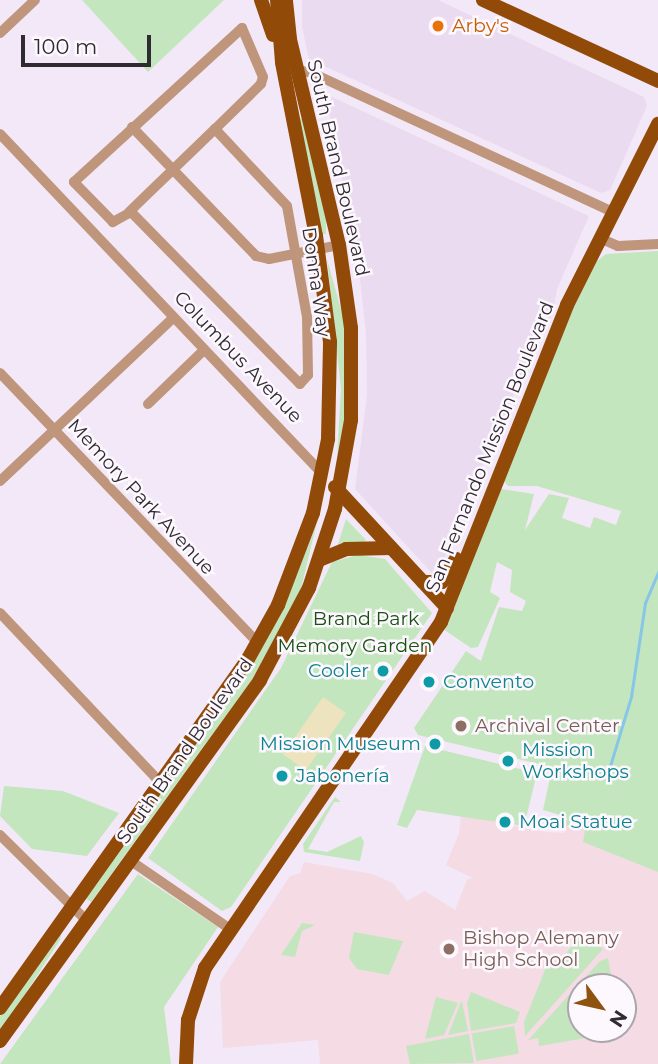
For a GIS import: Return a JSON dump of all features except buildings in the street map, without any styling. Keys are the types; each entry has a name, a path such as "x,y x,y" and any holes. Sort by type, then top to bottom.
{"main road":[{"path":"261,0 282,62"},
{"name":"South Brand Boulevard","path":"0,1007 258,643 294,570 322,473 331,364 318,249 282,62 277,0"},
{"name":"South Brand Boulevard","path":"0,1041 266,671 298,612 319,560 338,491 348,442 353,362 340,245 297,70 286,0"},
{"path":"483,0 658,81"},
{"name":"San Fernando Mission Boulevard","path":"186,1064 188,1020 195,991 230,929 435,632 447,608 563,313 603,239 658,124"},
{"name":"Columbus Avenue","path":"322,473 447,608"},
{"path":"423,582 434,585 448,577 466,537 481,520"},
{"path":"319,560 354,548 391,548"}],"street":[{"path":"0,33 35,0"},
{"path":"242,28 263,78 261,85 129,212 113,222 74,182 132,127 242,28"},
{"path":"297,70 313,73 615,214"},
{"path":"132,127 256,256 269,259 340,245"},
{"name":"Donna Way","path":"129,212 296,382 304,383 307,317 298,253 287,206 215,129"},
{"name":"Columbus Avenue","path":"0,134 322,473"},
{"path":"603,239 618,246 658,244"},
{"path":"0,481 173,318"},
{"path":"148,404 204,351"},
{"name":"Memory Park Avenue","path":"0,373 258,643"},
{"path":"0,613 161,783"},
{"path":"0,835 87,921"},
{"path":"131,861 230,929"}],"shaded area":[{"path":"302,0 438,0 644,97 647,106 610,190 601,193 309,59 302,27"},
{"path":"332,97 589,216 557,289 553,312 495,435 438,574 431,572 355,489 367,395 366,334 358,260 328,106"},
{"name":"Bishop Alemany High School","path":"461,815 546,832 564,833 566,825 586,830 583,842 658,872 658,1064 320,1064 318,1040 223,1048 220,982 290,876 300,873 304,862 372,874 393,883 407,901 425,891 455,910 467,880 473,878 446,865 459,833"}],"green space":[{"path":"82,0 224,0 148,72"},
{"path":"303,118 326,213 326,234 322,234 299,119"},
{"path":"658,251 658,872 583,842 585,830 566,825 567,817 543,810 550,778 556,779 558,773 552,767 418,735 414,728 466,651 481,661 499,607 522,611 526,601 510,592 512,570 497,562 490,592 500,598 478,647 471,648 443,629 501,489 534,494 525,530 549,494 569,498 562,518 590,528 594,517 616,525 621,511 537,486 508,486 503,480 571,310 597,261 606,254"},
{"path":"327,259 344,320 344,421 337,457 341,389"},
{"path":"321,505 300,593 264,663 91,902 85,898 297,574"},
{"path":"346,519 366,540 364,543 337,547"},
{"name":"Brand Park","path":"358,555 385,559 432,613 231,907 222,911 148,858 281,668 332,562"},
{"path":"425,746 537,773 524,826 417,810 407,828 397,825"},
{"path":"4,786 63,791 119,813 87,856 32,849 0,816"},
{"path":"335,797 341,802 334,802 308,849 327,852 361,836 364,842 360,861 304,852 303,844"},
{"path":"138,874 218,927 164,1007 171,1064 0,1064"},
{"path":"302,923 315,925 302,931 295,957 281,955"},
{"path":"62,931 60,940 0,1033 0,1016"},
{"path":"354,932 403,941 389,975 357,969 349,958"},
{"path":"578,938 590,939 603,949 581,973 567,973 567,989 525,1036 524,1022 547,965 561,960"},
{"path":"608,958 611,973 589,973 600,961"},
{"path":"471,992 520,1012 516,1023 471,1031 467,1003"},
{"path":"436,997 458,1003 444,1035 425,1039"},
{"path":"567,997 567,1041 539,1046 538,1038 528,1040"},
{"path":"461,1002 468,1031 448,1035"},
{"path":"514,1026 519,1054 477,1061 472,1033"},
{"path":"469,1034 474,1063 410,1064 406,1046"}],"sand":[{"path":"323,697 346,713 306,770 283,754"}],"waterway":[{"path":"607,776 631,697 645,603 658,572"}],"place":[{"name":"Arby's","path":"438,26"},
{"name":"Cooler","path":"383,671"},
{"name":"Convento","path":"429,682"},
{"name":"Archival Center","path":"461,726"},
{"name":"Mission Museum","path":"435,744"},
{"name":"Mission Workshops","path":"508,761"},
{"name":"Jabonería","path":"282,776"},
{"name":"Moai Statue","path":"505,822"},
{"name":"Bishop Alemany High School","path":"449,949"}],"park label":[{"name":"Memory Garden","path":"355,646"}]}
